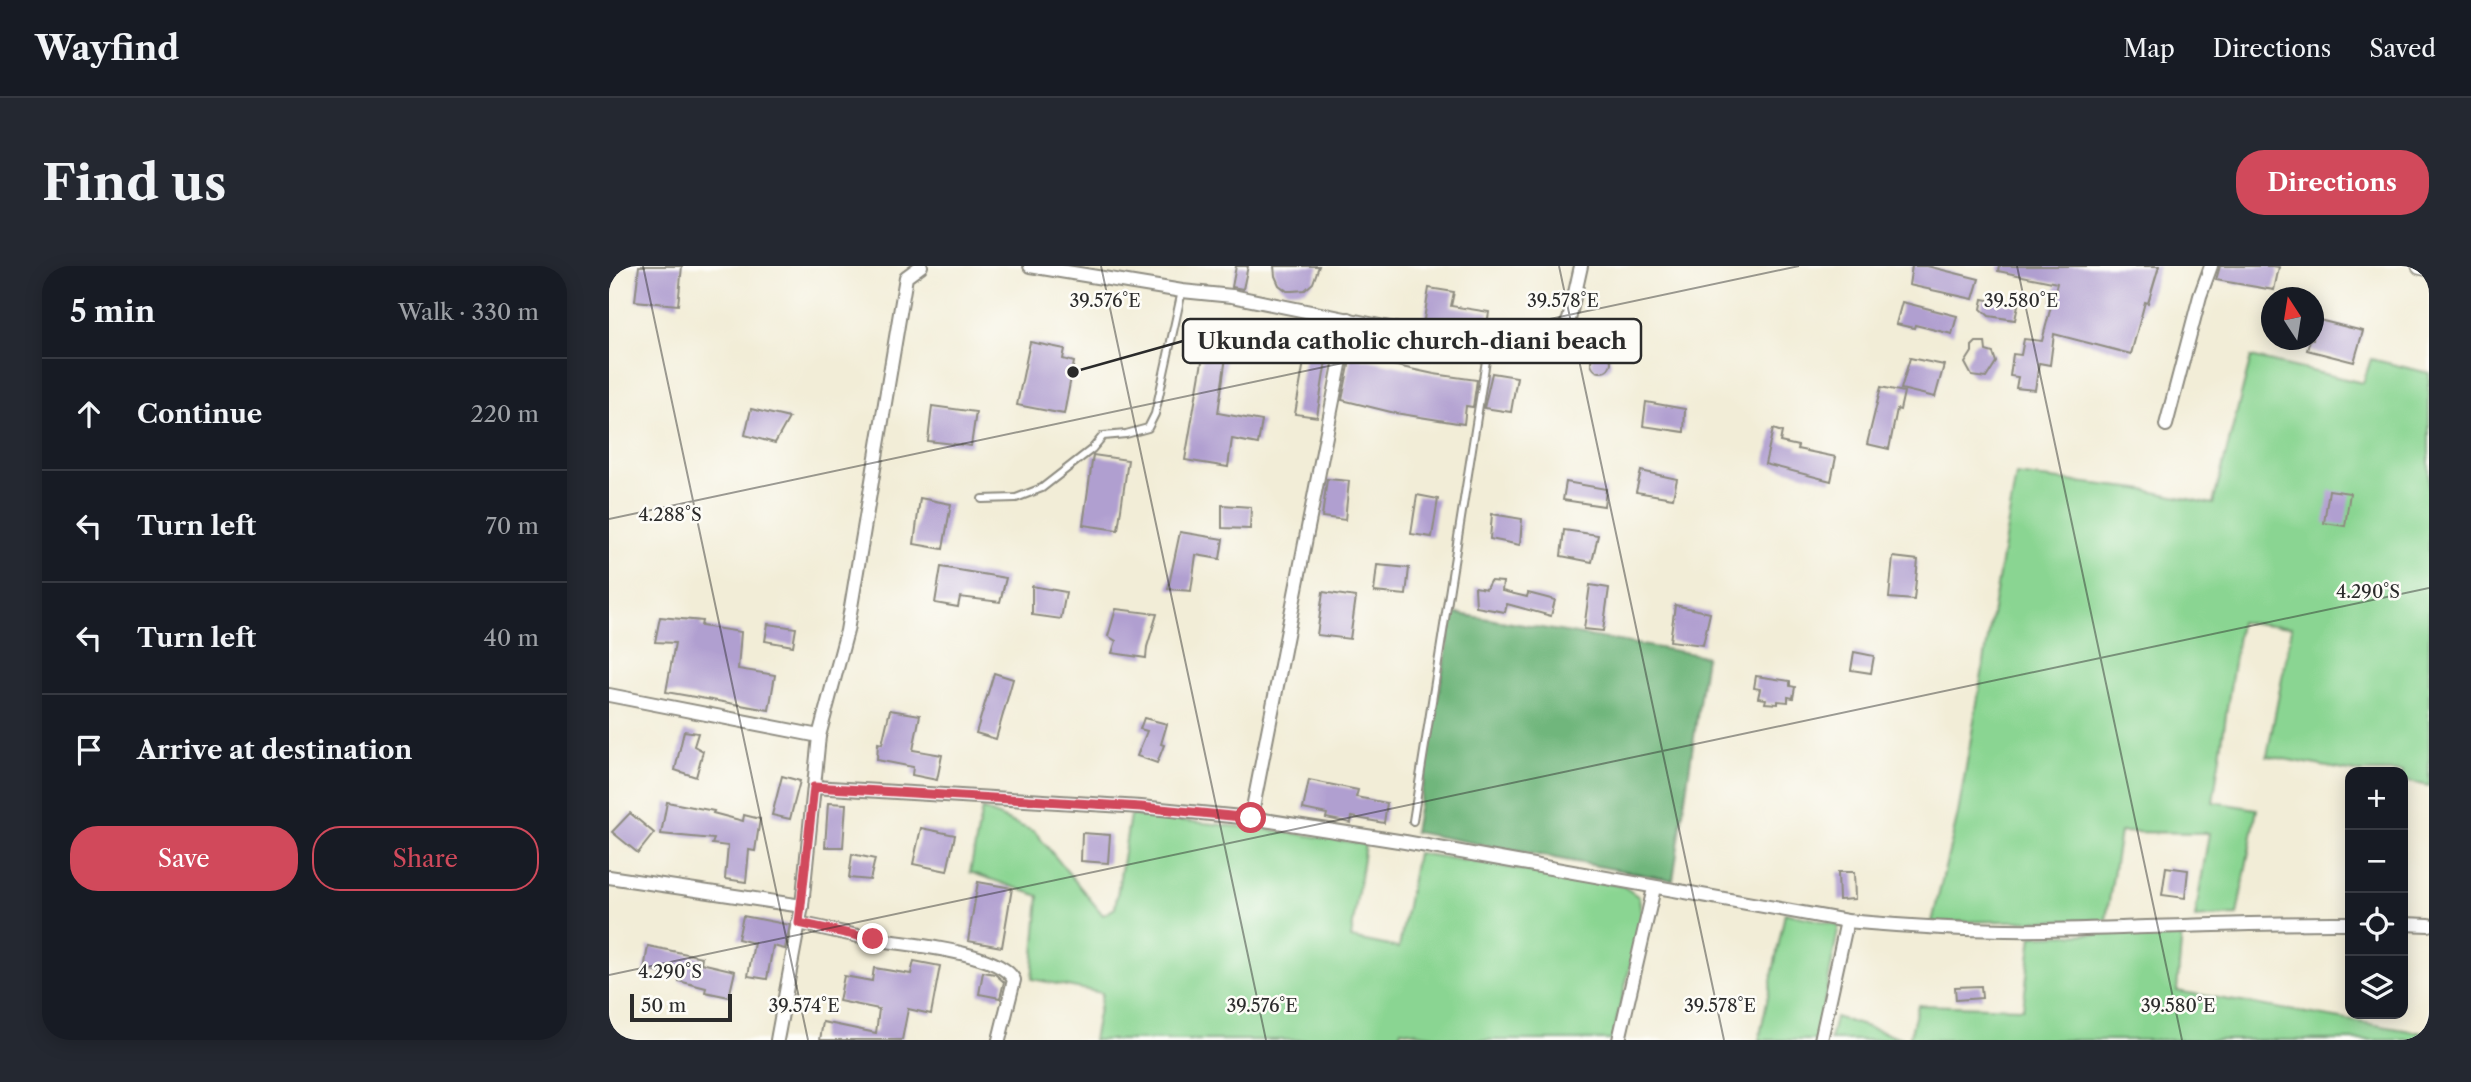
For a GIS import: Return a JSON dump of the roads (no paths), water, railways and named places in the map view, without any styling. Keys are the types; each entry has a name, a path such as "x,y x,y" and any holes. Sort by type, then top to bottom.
{"main road":[{"path":"2420,266 2429,268"}],"street":[{"path":"777,1040 799,923 819,736 847,631 906,271 921,266"},
{"path":"1030,266 1182,291 1232,296 1488,348 1542,350 1553,345 1569,320 1581,266"},
{"path":"2166,425 2200,296 2211,266"},
{"path":"1251,818 1349,319"},
{"path":"609,695 819,736"},
{"path":"814,787 1141,807 1251,818 1405,842 1847,921 1919,927 2043,930 2264,922 2345,923"},
{"path":"609,877 801,906"},
{"path":"1619,1040 1654,888"},
{"path":"1821,1040 1847,921"},
{"path":"799,923 873,939 947,950 999,965 1014,980 999,1040"},
{"path":"2408,924 2429,925"}],"lane":[{"path":"982,499 1027,495 1042,488 1092,449 1103,436 1148,428 1155,414 1182,291"},
{"path":"1413,821 1488,348"}],"place":[{"name":"Ukunda catholic church-diani beach","path":"1073,372"}]}
